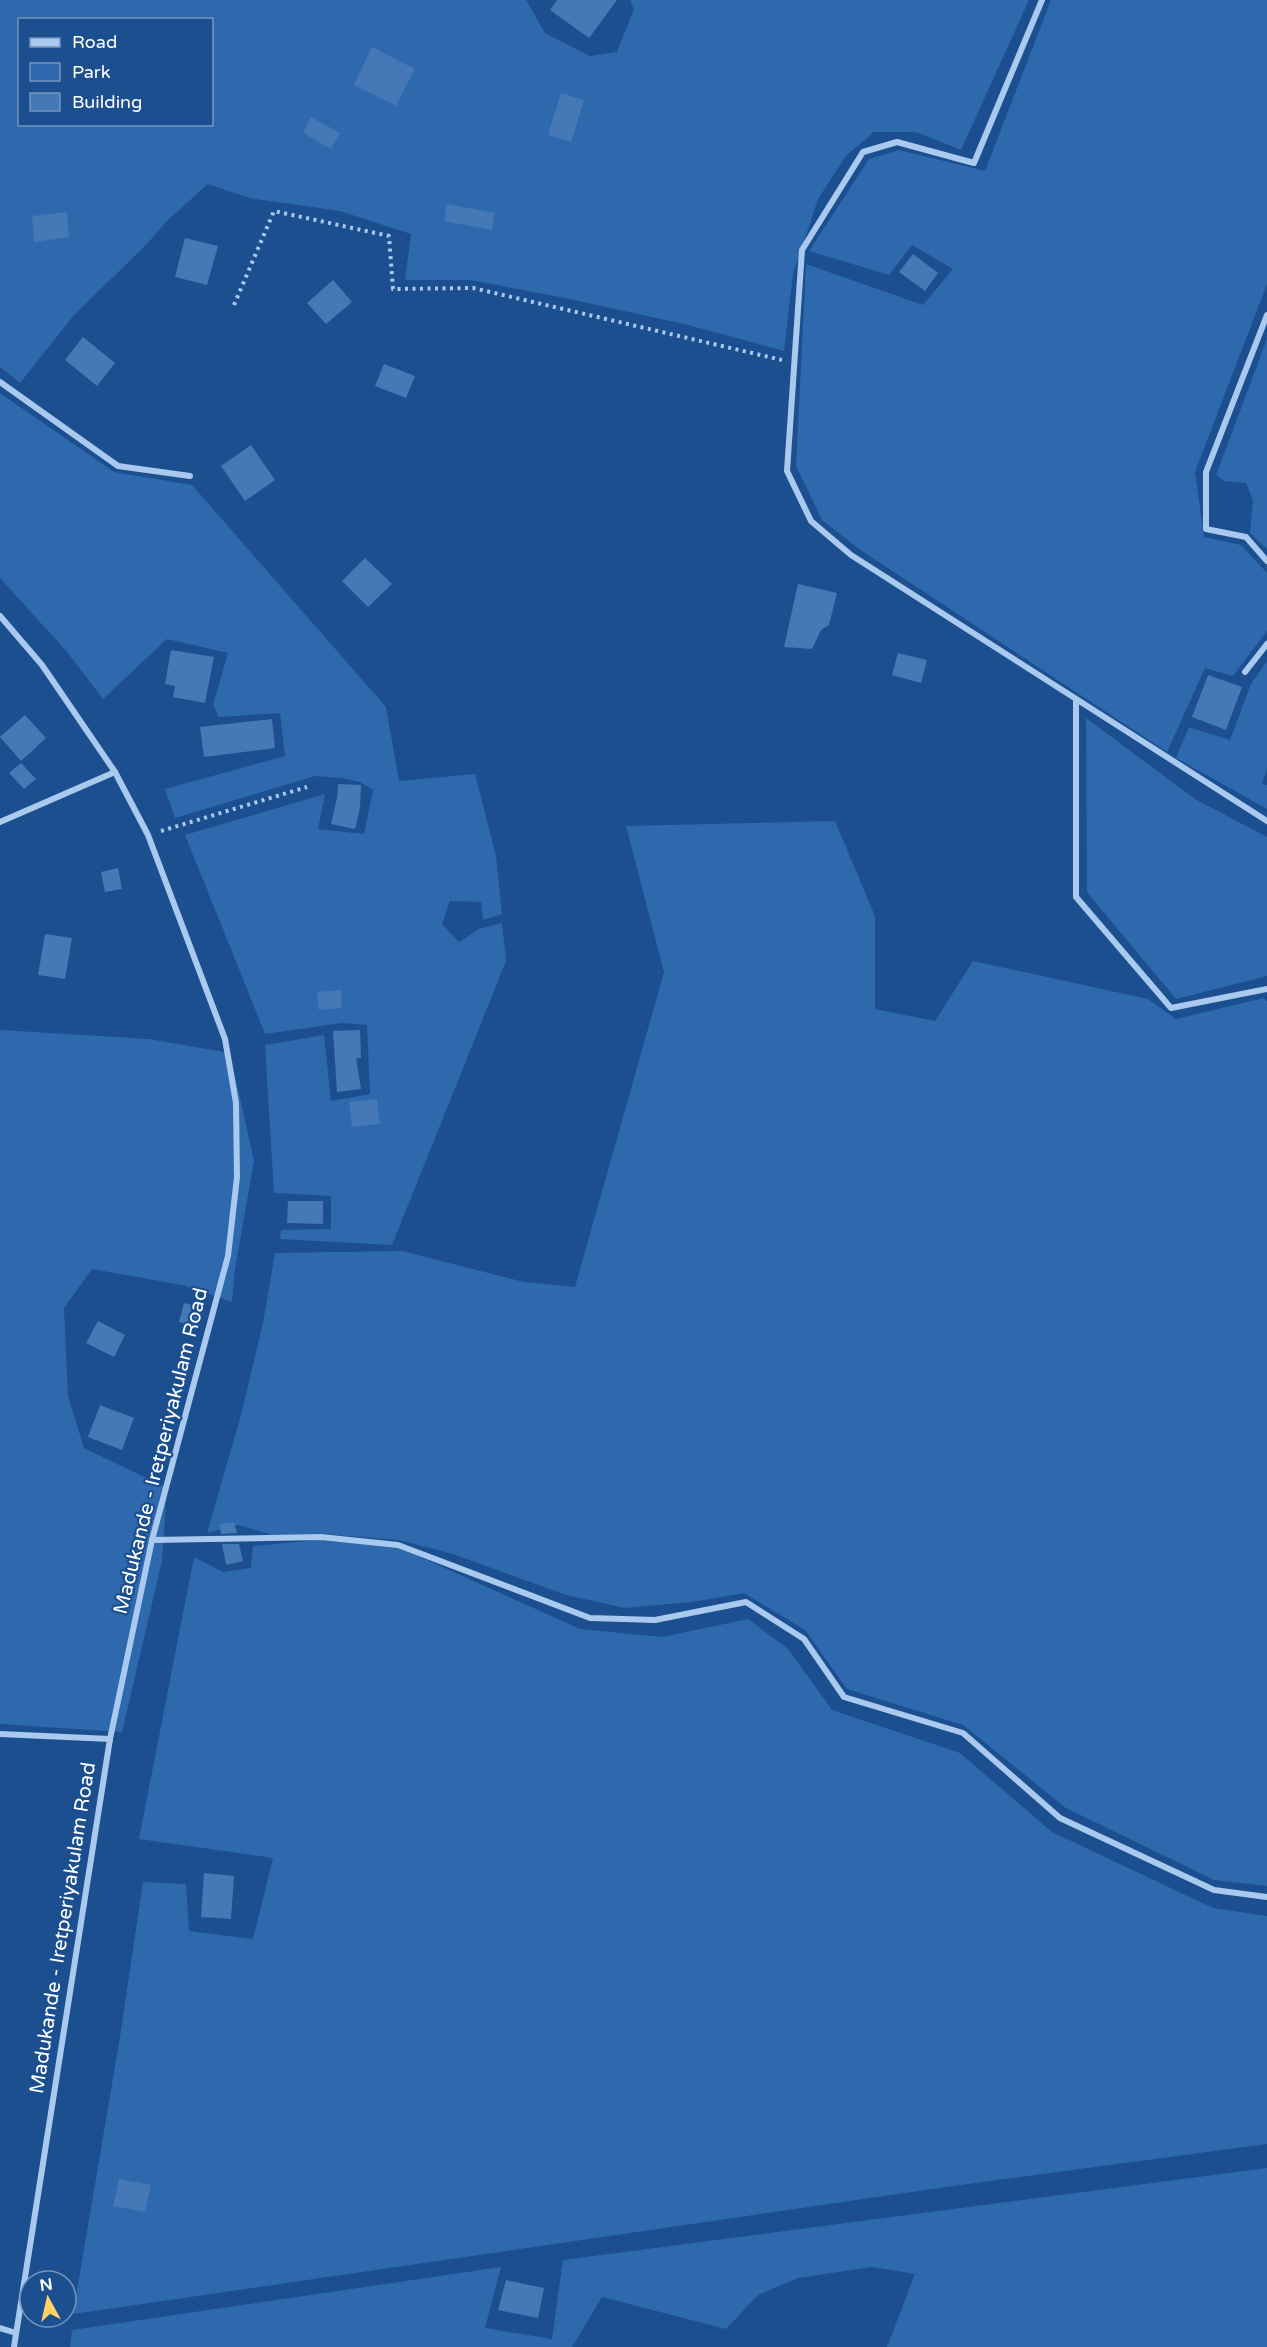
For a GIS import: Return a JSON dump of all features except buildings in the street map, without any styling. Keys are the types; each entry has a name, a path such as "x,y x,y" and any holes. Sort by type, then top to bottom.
{"street":[{"path":"1042,0 974,163 897,142 863,152 802,250 787,471 811,521 851,555 1267,821"},
{"path":"1267,315 1206,472 1206,529 1246,537 1267,561"},
{"path":"0,382 118,466 190,476"},
{"name":"Madukande - Iretperiyakulam Road","path":"0,616 42,665 115,772 148,835 225,1039 236,1103 237,1177 228,1256 152,1540 110,1739 14,2347"},
{"path":"1245,672 1267,644"},
{"path":"1076,701 1076,897 1171,1008 1267,989"},
{"path":"0,822 115,772"},
{"path":"152,1540 321,1537 398,1545 590,1618 655,1620 746,1602 804,1639 844,1697 963,1733 1060,1818 1214,1890 1267,1897"},
{"path":"0,1734 110,1739"},
{"path":"0,2328 16,2333"}],"path":[{"path":"234,305 274,211 389,236 393,289 473,288 794,363"},
{"path":"148,835 307,787"}],"green space":[{"path":"0,0 526,0 545,33 590,56 617,52 634,9 630,0 1029,0 961,150 916,132 874,132 846,156 818,199 793,274 784,351 688,325 470,280 405,280 411,234 340,211 249,198 208,184 168,220 145,246 74,315 20,383 0,367"},
{"path":"1051,0 1267,0 1267,284 1195,472 1204,537 1241,545 1267,573 1267,631 1233,676 1205,668 1167,752 859,549 822,520 796,466 806,264 923,305 953,269 912,245 889,275 809,251 869,159 899,150 985,171"},
{"path":"1267,339 1267,549 1250,533 1253,500 1246,483 1224,481 1216,475"},
{"path":"0,393 114,472 192,485 386,707 399,781 475,774 496,856 502,914 483,920 481,902 450,901 442,924 459,942 479,929 502,923 506,961 392,1245 280,1239 281,1230 331,1229 331,1196 274,1193 265,1045 324,1035 331,1101 370,1094 367,1025 342,1023 265,1034 185,835 325,794 318,829 364,834 373,790 360,782 315,776 175,818 165,789 285,756 280,713 219,717 213,705 228,653 167,639 103,699 67,652 0,578"},
{"path":"1267,661 1267,770 1262,784 1267,785 1267,809 1176,758 1189,727 1230,740 1251,684"},
{"path":"1086,718 1195,799 1267,837 1267,976 1176,999 1087,892"},
{"path":"835,821 875,916 875,1009 935,1021 973,961 1148,999 1176,1019 1264,998 1267,1002 1267,1886 1214,1880 1066,1808 963,1725 847,1689 805,1630 744,1593 692,1602 625,1608 566,1595 453,1554 399,1540 322,1534 272,1535 239,1525 207,1533 241,1415 263,1323 275,1253 402,1251 524,1282 575,1287 664,972 626,826"},
{"path":"0,1030 149,1039 230,1053 254,1161 235,1269 232,1302 182,1285 92,1269 64,1308 68,1396 84,1448 167,1488 162,1561 122,1732 0,1724"},
{"path":"320,1540 398,1547 580,1629 662,1637 748,1619 788,1649 832,1710 960,1753 1052,1832 1213,1908 1267,1916 1267,2144 946,2187 78,2313 78,2285 120,2037 143,1882 186,1884 189,1931 253,1939 273,1858 139,1839 194,1557 223,1572 251,1568 253,1546"},
{"path":"1267,2168 1267,2347 887,2347 915,2274 872,2267 798,2278 758,2295 726,2329 602,2297 572,2347 70,2347 72,2330 501,2267 485,2328 552,2339 563,2260"}]}
